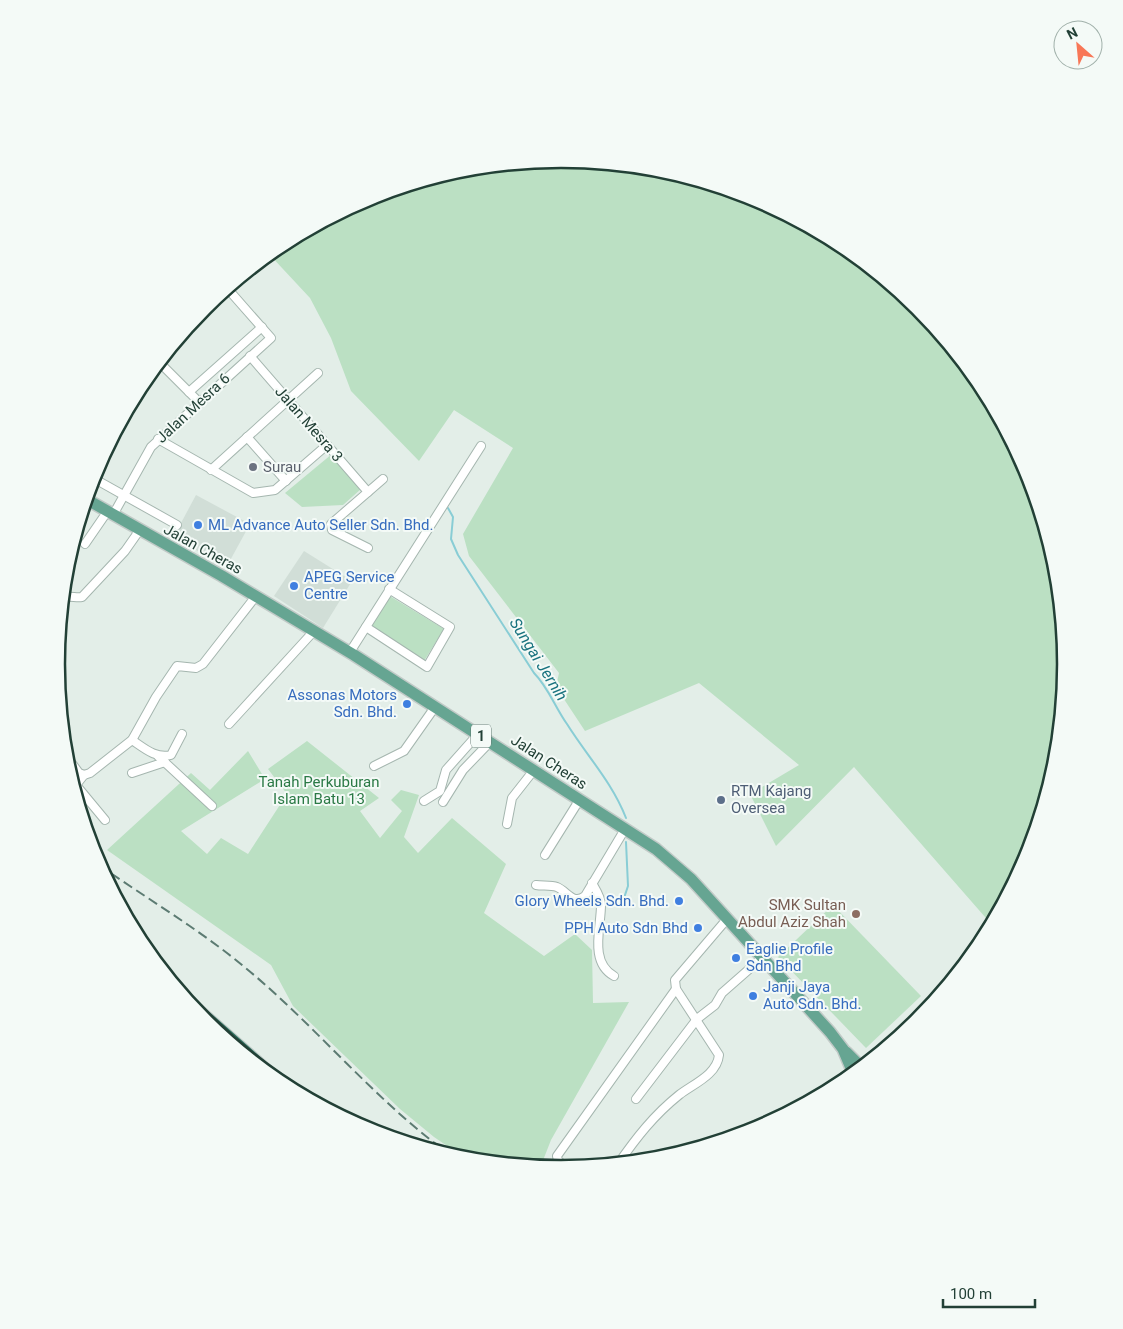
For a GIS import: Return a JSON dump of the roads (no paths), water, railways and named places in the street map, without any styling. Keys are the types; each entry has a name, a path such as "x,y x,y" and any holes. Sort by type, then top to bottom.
{"main road":[{"name":"Jalan Cheras","path":"92,503 350,652 625,829 671,862 727,919 857,1063"},
{"name":"Jalan Cheras","path":"843,1049 851,1067"}],"street":[{"path":"189,392 262,327 232,293"},
{"name":"Jalan Mesra 6","path":"85,544 124,495 151,447 158,439 271,338 262,327"},
{"name":"Jalan Mesra 3","path":"250,356 368,492"},
{"path":"164,367 199,402"},
{"path":"211,470 318,373"},
{"path":"247,437 286,481"},
{"path":"158,439 253,493 276,490 327,445"},
{"path":"350,652 480,446"},
{"path":"368,548 331,527 383,479"},
{"path":"100,482 177,525"},
{"path":"70,596 82,597 125,551 139,531"},
{"path":"366,627 427,667 450,627 389,589"},
{"path":"79,781 84,775 90,773 132,740 156,697 177,666 196,668 203,664 256,596"},
{"path":"229,724 314,631"},
{"path":"374,766 404,751 435,707"},
{"path":"158,756 171,755 182,734"},
{"path":"424,801 440,791 446,770 478,734"},
{"path":"132,740 158,756 212,806"},
{"path":"442,802 463,770 490,742"},
{"path":"132,773 165,762"},
{"path":"77,770 84,775"},
{"path":"507,824 512,798 534,770"},
{"path":"82,792 105,820"},
{"path":"546,855 580,800"},
{"path":"536,886 556,887 577,900 586,896 625,829"},
{"path":"592,883 601,904 599,955 608,973 614,976"},
{"path":"558,1161 557,1156 676,989 677,977 727,919"},
{"path":"636,1099 697,1019 715,1005 722,993 762,957"},
{"path":"622,1157 642,1128 680,1094 696,1085 718,1062 719,1055 676,989"}],"waterway":[{"name":"Sungai Jernih","path":"448,508 453,517 451,539 458,555 543,684 563,718 614,793 626,818"},
{"name":"Sungai Jernih","path":"621,907 628,886 626,842"}],"railway":[{"path":"111,873 225,951 242,965 269,988 372,1089 438,1145"}],"place":[{"name":"Surau","path":"253,467"},
{"name":"ML Advance Auto Seller Sdn. Bhd.","path":"198,525"},
{"name":"APEG Service Centre","path":"294,586"},
{"name":"Assonas Motors Sdn. Bhd.","path":"407,704"},
{"name":"RTM Kajang Oversea","path":"721,800"},
{"name":"Glory Wheels Sdn. Bhd.","path":"679,901"},
{"name":"SMK Sultan Abdul Aziz Shah","path":"856,914"},
{"name":"PPH Auto Sdn Bhd","path":"698,928"},
{"name":"Eaglie Profile Sdn Bhd","path":"736,958"},
{"name":"Janji Jaya Auto Sdn. Bhd.","path":"753,996"}],"park label":[{"name":"Tanah Perkuburan Islam Batu 13","path":"319,790"}]}
